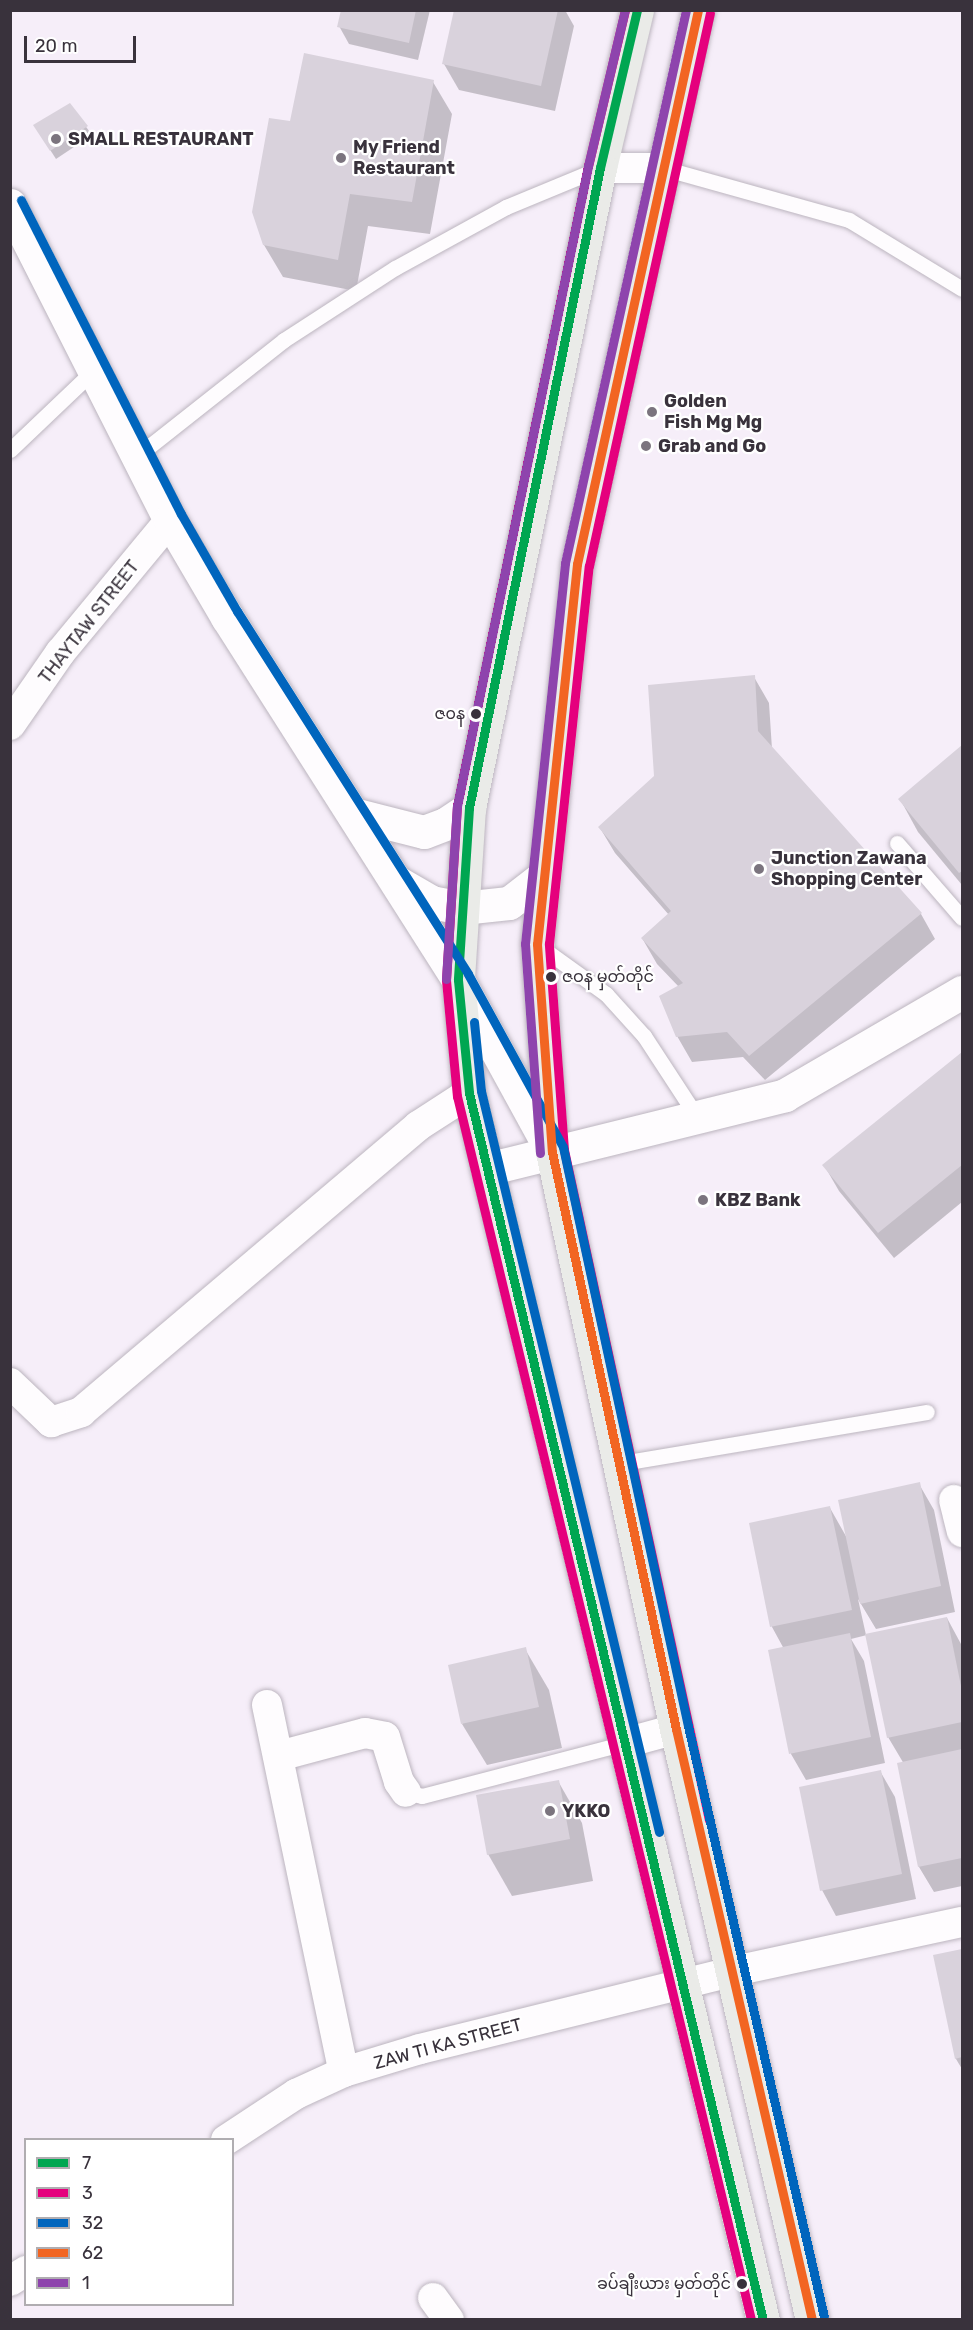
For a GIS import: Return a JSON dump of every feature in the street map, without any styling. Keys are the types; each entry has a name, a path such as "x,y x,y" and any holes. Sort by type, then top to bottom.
{"main road":[{"path":"637,10 600,168 469,808 458,980 469,1093 763,2319"},
{"path":"698,10 577,564 537,944 552,1152 622,1463 676,1730 730,1972 812,2319"},
{"path":"10,205 171,520 227,617 458,980 552,1152"},
{"path":"353,814 424,832 447,823 469,808"},
{"path":"397,882 431,902 462,908 509,903 544,876"},
{"path":"488,1169 695,1114 785,1095 963,992"}],"street":[{"path":"600,168 663,168"},
{"name":"THAYTAW STREET","path":"10,725 60,653 171,520"},
{"path":"10,1383 51,1422 81,1412 418,1126 469,1093"},
{"path":"954,1500 963,1532"},
{"path":"267,1705 344,2072"},
{"path":"625,1743 676,1730"},
{"path":"279,1756 365,1733 385,1737 399,1782 406,1792"},
{"name":"ZAW TI KA STREET","path":"228,2138 296,2094 344,2072 420,2049 730,1972 963,1922"},
{"path":"10,2281 24,2272"}],"lane":[{"path":"137,456 284,340 395,268 506,207 600,168"},
{"path":"663,168 849,220 963,289"},
{"path":"10,450 94,370"},
{"path":"897,843 963,918"},
{"path":"537,944 606,994 644,1036 695,1114"},
{"path":"622,1463 927,1412"},
{"path":"406,1792 422,1796 625,1743"}],"building":[{"path":"341,10 416,10 409,43 337,27"},
{"path":"454,10 558,10 541,86 442,64"},
{"name":"My Friend Restaurant","path":"304,53 434,80 412,202 350,194 338,260 263,245 252,212 269,118 290,121"},
{"name":"SMALL RESTAURANT","path":"70,103 88,126 50,151 33,125"},
{"name":"Junction Zawana Shopping Center","path":"755,675 758,731 922,913 749,1056 727,1032 676,1037 659,996 683,983 641,938 671,911 598,827 654,776 648,685"},
{"path":"962,745 962,871 959,873 898,799"},
{"path":"962,1052 962,1165 878,1233 822,1165"},
{"path":"920,1482 941,1586 860,1604 838,1500"},
{"path":"830,1506 852,1610 770,1627 749,1523"},
{"path":"947,1617 962,1691 962,1722 887,1738 865,1634"},
{"path":"850,1633 871,1737 789,1754 768,1650"},
{"path":"526,1647 539,1707 461,1724 448,1665"},
{"path":"962,1749 962,1858 918,1867 897,1763"},
{"path":"881,1770 902,1874 820,1891 799,1787"},
{"path":"559,1780 570,1839 487,1855 476,1795"},
{"path":"962,1949 962,2057 955,2059 933,1955"}],"transit line":[{"name":"3","path":"625,10 588,166 457,806 446,980 457,1096 751,2320"},
{"name":"1","path":"446,979 457,806 588,166 625,10"},
{"name":"7","path":"637,10 600,168 469,808 458,980 469,1093 763,2320"},
{"name":"1","path":"540,1153 525,944 565,563 686,10"},
{"name":"62","path":"698,10 577,564 537,944 552,1152 676,1729 812,2320"},
{"name":"3","path":"709,1820 564,1150 549,944 589,566 710,13"},
{"name":"32","path":"21,200 181,514 237,611 468,974 563,1147 688,1726 824,2317"},
{"name":"32","path":"474,1022 481,1091 659,1832"}],"place":[{"name":"SMALL RESTAURANT","path":"56,139"},
{"name":"My Friend Restaurant","path":"341,158"},
{"name":"Golden Fish Mg Mg","path":"652,412"},
{"name":"Grab and Go","path":"646,446"},
{"name":"ဇ၀န","path":"476,714"},
{"name":"Junction Zawana Shopping Center","path":"759,869"},
{"name":"ဇဝန မှတ်တိုင်","path":"551,977"},
{"name":"KBZ Bank","path":"703,1200"},
{"name":"YKKO","path":"550,1811"},
{"name":"ခပ်ချီးယား မှတ်တိုင်","path":"742,2284"}]}
